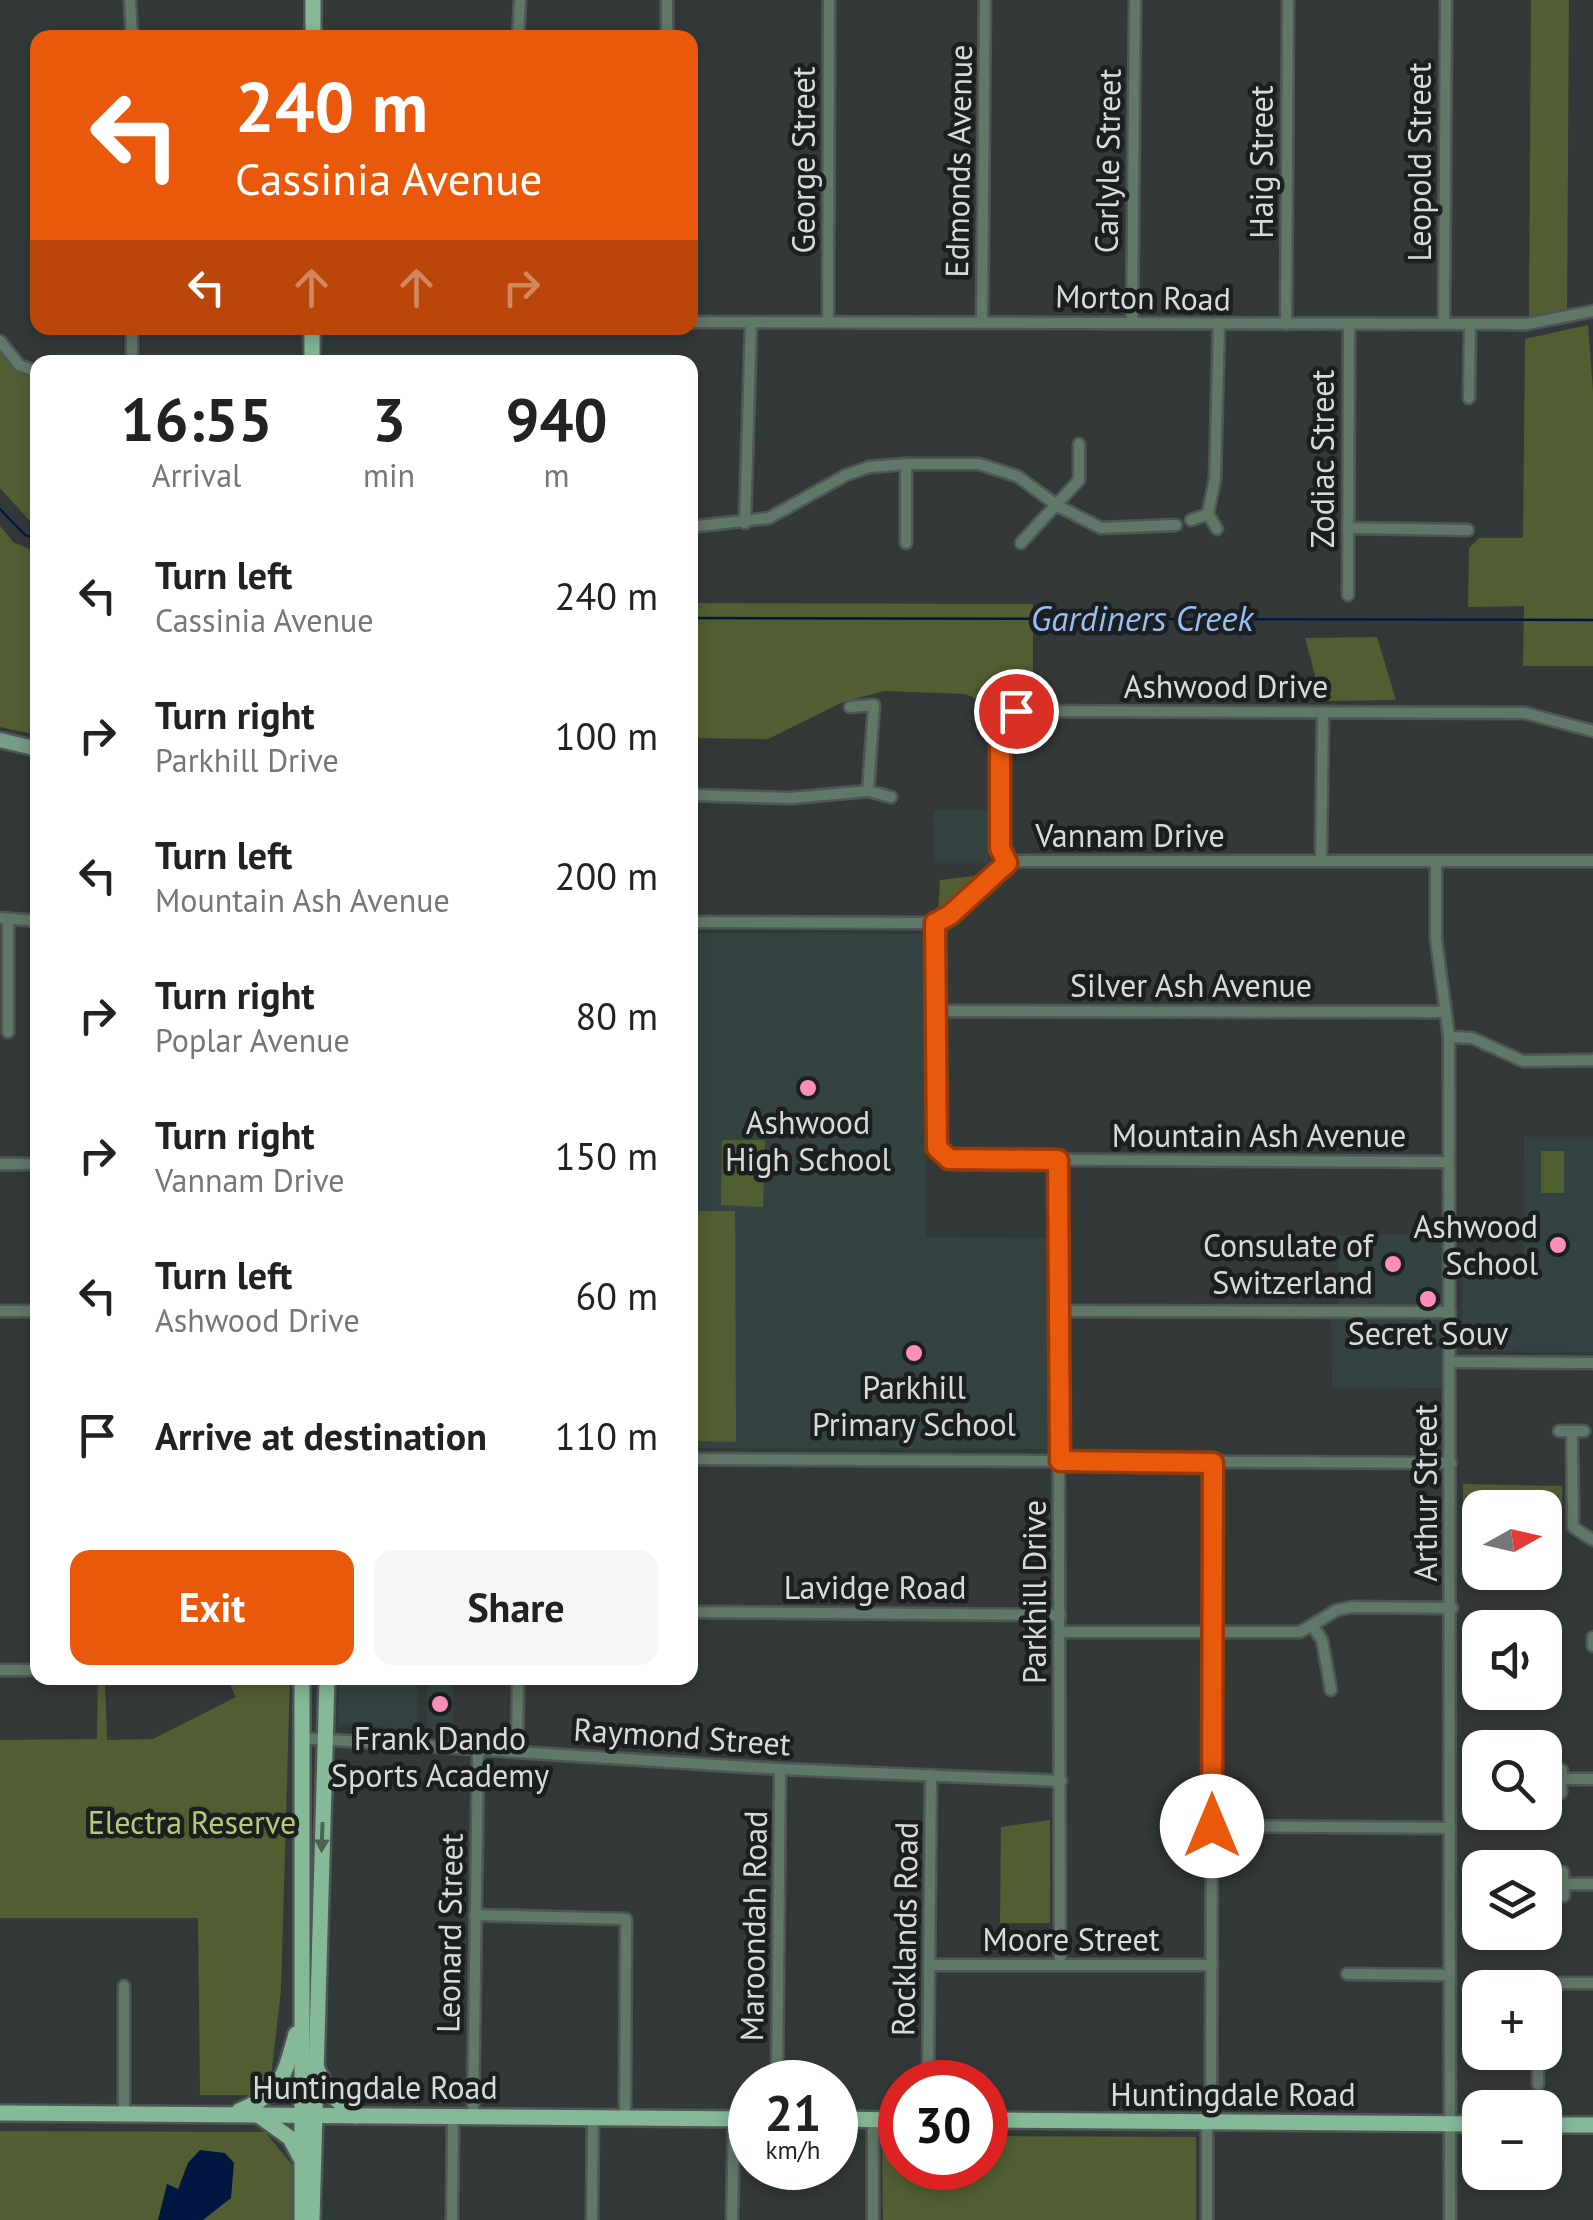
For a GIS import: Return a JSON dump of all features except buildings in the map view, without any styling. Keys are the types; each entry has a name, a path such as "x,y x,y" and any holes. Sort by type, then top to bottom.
{"main road":[{"path":"312,30 313,0"},
{"path":"302,1685 300,2020 312,2220"},
{"path":"302,2220 302,2161 314,2064 327,1685"},
{"path":"231,2115 272,2095 300,2020"},
{"path":"314,2064 330,2093 356,2116"},
{"name":"Huntingdale Road","path":"0,2114 728,2118"},
{"path":"258,2115 290,2138 302,2161"},
{"path":"858,2120 878,2120"},
{"name":"Huntingdale Road","path":"1008,2120 1462,2124"},
{"path":"1562,2125 1593,2125"}],"street":[{"path":"667,0 667,30"},
{"name":"George Street","path":"828,320 830,0"},
{"name":"Edmonds Avenue","path":"982,322 986,0"},
{"name":"Carlyle Street","path":"1132,322 1135,0"},
{"name":"Haig Street","path":"1286,324 1288,0"},
{"name":"Leopold Street","path":"1444,324 1446,0"},
{"path":"132,4 132,30"},
{"name":"Morton Road","path":"698,322 1527,324 1593,310"},
{"path":"748,322 749,522"},
{"path":"1218,324 1215,478 1208,514 1218,530"},
{"name":"Zodiac Street","path":"1348,595 1349,324"},
{"path":"1469,398 1470,324"},
{"path":"0,341 19,365 30,369"},
{"path":"1021,543 1079,480 1080,444"},
{"path":"906,464 906,543"},
{"path":"698,525 749,522 786,512 846,475 906,464 979,464 1016,476 1058,506 1101,528 1176,525"},
{"path":"1191,520 1208,514"},
{"path":"1348,528 1468,530"},
{"path":"850,707 874,705 868,791"},
{"name":"Ashwood Drive","path":"1007,863 1000,848 1000,730 1016,711 1525,713 1593,731"},
{"path":"1321,861 1323,712"},
{"path":"0,740 30,747"},
{"path":"698,795 791,798 868,791 891,797"},
{"name":"Vannam Drive","path":"935,923 950,915 1007,863 1593,862"},
{"name":"Arthur Street","path":"1436,864 1436,938 1449,1037 1450,2220"},
{"path":"8,1032 4,919 30,921"},
{"path":"698,922 935,923 936,1011"},
{"name":"Silver Ash Avenue","path":"936,1011 1446,1012"},
{"name":"Mountain Ash Avenue","path":"936,1011 937,1148 949,1159 1448,1162"},
{"path":"1449,1037 1472,1038 1523,1062 1593,1060"},
{"name":"Parkhill Drive","path":"1058,1160 1060,1965"},
{"path":"0,1164 30,1164"},
{"path":"0,1311 30,1311"},
{"path":"1060,1311 1450,1312"},
{"path":"1450,1362 1593,1363"},
{"path":"1559,1431 1578,1431 1573,1528 1593,1540"},
{"path":"698,1459 1450,1463"},
{"path":"1207,2220 1213,1463"},
{"path":"1060,1632 1300,1632 1337,1610 1352,1607 1452,1608"},
{"name":"Lavidge Road","path":"698,1612 1060,1615"},
{"path":"1312,1624 1322,1640 1331,1690"},
{"path":"1593,1637 1593,1646"},
{"path":"0,1670 30,1670"},
{"path":"518,1685 518,1752"},
{"name":"Raymond Street","path":"300,1738 780,1769 1060,1781"},
{"name":"Leonard Street","path":"473,2116 478,1751"},
{"name":"Maroondah Road","path":"777,2060 780,1769"},
{"path":"1562,1774 1593,1778"},
{"name":"Rocklands Road","path":"928,2060 931,1775"},
{"path":"1212,1826 1450,1828"},
{"path":"1563,1884 1593,1884"},
{"path":"474,1915 626,1918 625,2118"},
{"name":"Moore Street","path":"929,1965 1212,1965"},
{"path":"1347,1974 1450,1975"},
{"path":"1562,1982 1593,1983"},
{"path":"124,1986 124,2114"},
{"path":"1538,2070 1538,2084"},
{"path":"452,2220 453,2116"},
{"path":"592,2220 593,2118"},
{"path":"873,2120 873,2220"},
{"path":"732,2220 735,2190"}],"shaded area":[{"path":"933,810 989,810 989,863 934,863"},
{"name":"Ashwood High School","path":"698,933 920,934 925,939 926,1237 1048,1238 1048,1449 698,1448"},
{"name":"Ashwood School","path":"1524,1137 1593,1137 1593,1352 1468,1351 1462,1347 1462,1266 1523,1265"},
{"path":"1442,1234 1447,1388 1332,1389 1331,1309 1339,1308 1338,1235"},
{"path":"339,1685 417,1685 418,1730 338,1724"},
{"name":"Frank Dando Sports Academy","path":"427,1685 453,1685 453,1736 427,1731"}],"green space":[{"path":"1531,0 1569,0 1567,309 1529,318"},
{"path":"1588,325 1593,391 1593,666 1523,666 1524,606 1468,607 1469,548 1479,538 1523,538 1525,339"},
{"path":"0,349 17,370 30,375 30,521 0,488"},
{"path":"0,526 13,542 30,549 30,733 0,727"},
{"path":"698,603 1033,604 1033,700 1013,699 997,710 966,694 884,691 843,702 768,739 698,738"},
{"path":"1377,637 1396,700 1322,701 1305,638"},
{"path":"973,876 977,881 938,914 940,880"},
{"path":"722,1140 765,1140 763,1207 721,1205"},
{"path":"1541,1151 1564,1151 1564,1193 1541,1193"},
{"path":"698,1211 735,1211 736,1442 698,1441"},
{"path":"1463,1484 1562,1486 1562,1490 1463,1490"},
{"name":"Electra Reserve","path":"98,1685 105,1685 107,1740 153,1739 236,1697 230,1685 290,1685 281,1990 271,2076 253,2095 200,2095 198,1918 0,1918 0,1740 97,1739"},
{"path":"1050,1820 1050,1923 1000,1923 1001,1827"},
{"path":"0,2131 265,2132 293,2166 292,2220 0,2220"},
{"path":"1008,2136 1196,2137 1196,2220 883,2220 883,2190 1008,2190"}],"water":[{"path":"200,2150 225,2153 234,2163 231,2198 203,2220 158,2220 167,2184 178,2189 188,2163"}],"waterway":[{"name":"Gardiners Creek","path":"0,509 30,537"},
{"name":"Gardiners Creek","path":"698,618 1593,620"}],"place":[{"name":"Ashwood High School","path":"808,1088"},
{"name":"Ashwood School","path":"1558,1245"},
{"name":"Consulate of Switzerland","path":"1393,1264"},
{"name":"Secret Souv","path":"1428,1299"},
{"name":"Parkhill Primary School","path":"914,1353"},
{"name":"Frank Dando Sports Academy","path":"440,1704"}],"route":[{"path":"1016,711 1007,716 1000,730 1000,848 1007,863 950,915 935,923 937,1148 949,1159 1058,1160 1060,1461 1213,1463 1212,1826"}]}
